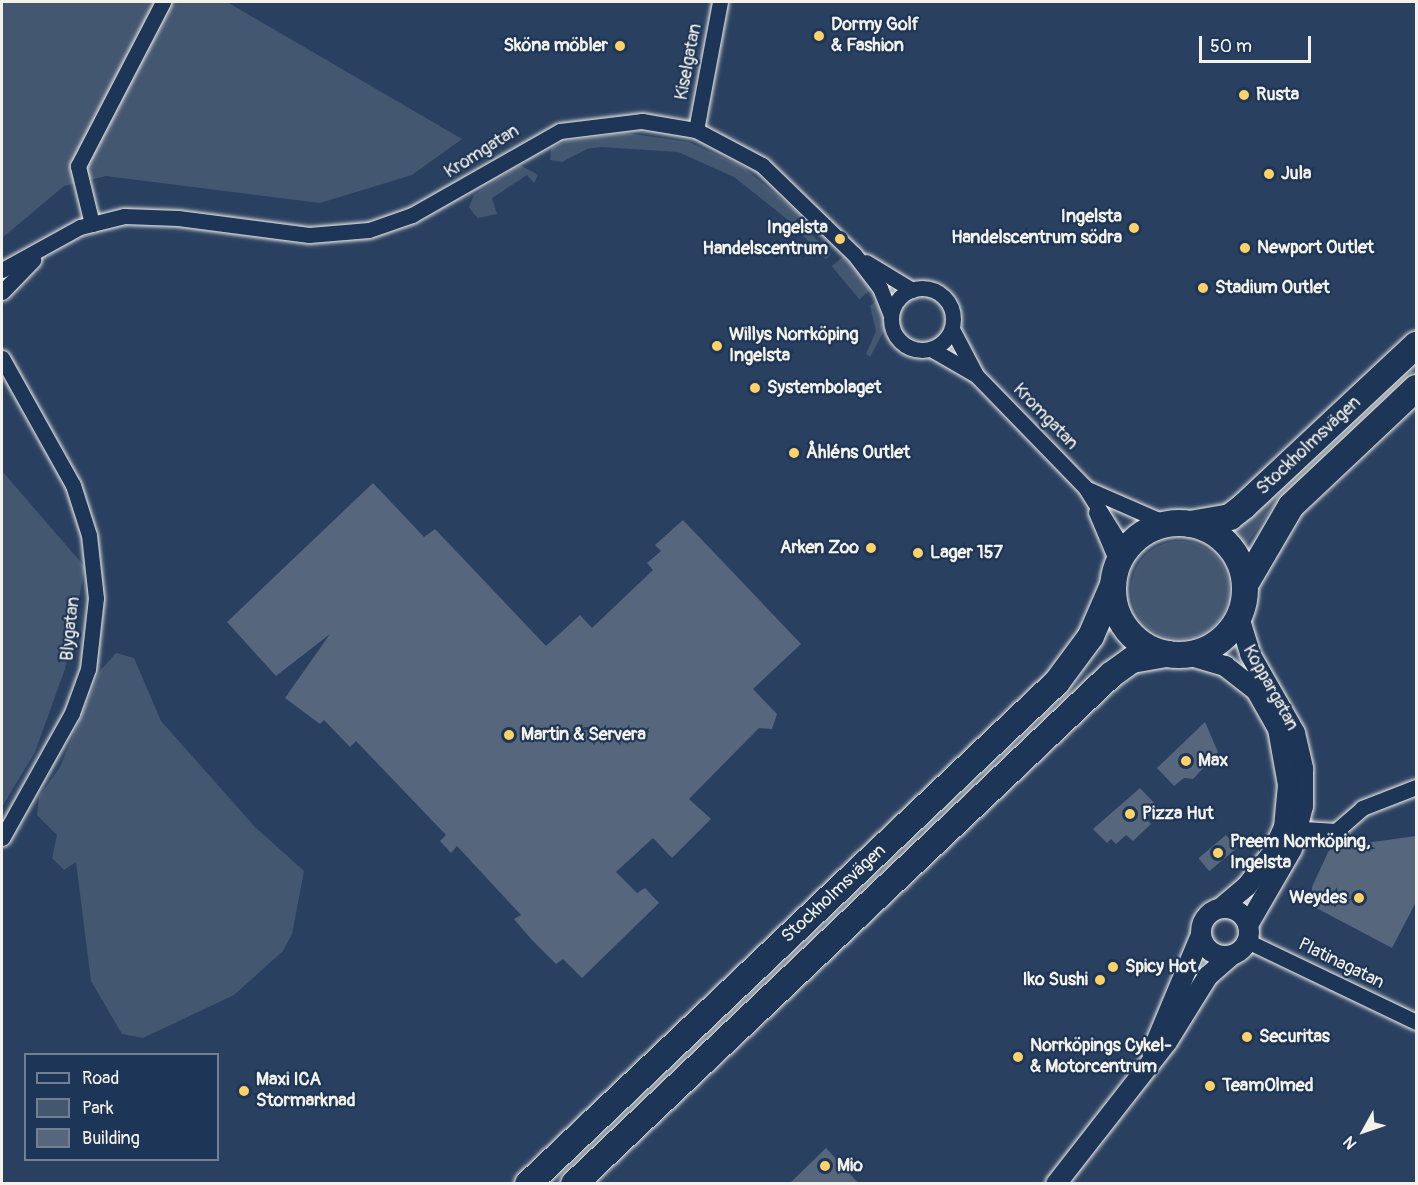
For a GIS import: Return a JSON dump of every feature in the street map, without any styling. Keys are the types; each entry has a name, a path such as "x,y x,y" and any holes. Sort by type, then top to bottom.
{"highway":[{"name":"Stockholmsvägen","path":"1179,524 1216,522 1244,506 1416,345"},
{"name":"Stockholmsvägen","path":"1245,585 1291,506 1416,388"},
{"path":"1179,524 1223,540 1238,561 1245,585 1239,617 1212,646 1177,654 1142,644 1123,624 1119,567 1142,535 1179,524"},
{"name":"Stockholmsvägen","path":"528,1184 1057,682 1091,636 1119,567"},
{"name":"Stockholmsvägen","path":"574,1184 1111,675 1132,660 1177,654"},
{"path":"585,1184 616,1144"},
{"path":"509,1184 560,1154"}],"street":[{"path":"92,224 78,166 87,142 163,2"},
{"name":"Kiselgatan","path":"696,130 720,2"},
{"name":"Kromgatan","path":"2,270 92,224 143,216 309,235 369,230 412,215 560,131 632,121 696,130 762,165 854,254 880,288 891,315"},
{"name":"Kromgatan","path":"2,292 43,249"},
{"name":"Kromgatan","path":"854,254 912,290"},
{"path":"931,289 946,299 953,318 952,329 931,349 903,344 894,333 891,315 898,300 912,290 931,289"},
{"name":"Kromgatan","path":"952,329 976,375"},
{"name":"Kromgatan","path":"931,349 976,375 1085,487 1119,567"},
{"name":"Blygatan","path":"2,358 62,462 84,517 94,565 95,622 88,669 72,713 2,838"},
{"name":"Blygatan","path":"2,377 35,417"},
{"name":"Kromgatan","path":"1085,487 1179,524"},
{"name":"Koppargatan","path":"1239,617 1250,654 1289,718 1301,751 1304,787 1291,828 1285,864 1248,933"},
{"name":"Koppargatan","path":"1177,654 1241,675 1266,703 1283,749 1291,828 1264,867 1221,908"},
{"path":"1291,828 1336,831 1362,808 1416,787"},
{"path":"1056,1184 1150,1057 1167,1042 1208,976 1231,956 1248,933 1238,911 1221,908 1203,920 1200,937 1150,1057"},
{"name":"Platinagatan","path":"1248,933 1416,1022"},
{"path":"1200,937 1209,951 1231,956"}],"green space":[{"path":"2,2 227,2 462,139 412,175 320,203 106,176 64,186 2,238"},
{"path":"625,133 689,142 743,167 809,222 804,227 831,254 826,259 787,219 734,177 678,152 601,147 587,149 562,162 550,160 551,148 567,141"},
{"path":"520,165 538,175 534,183 527,175 492,198 497,214 478,218 469,207 474,195"},
{"path":"844,256 872,289 859,299 832,266"},
{"path":"878,299 885,329 870,357 866,354 876,331 870,306"},
{"path":"1416,360 1416,370 1272,508 1243,549 1227,531 1266,503"},
{"path":"2,471 85,567 65,669 35,752 2,807"},
{"path":"1180,541 1199,545 1214,556 1225,571 1229,590 1225,609 1214,624 1199,635 1180,639 1161,635 1146,624 1135,609 1131,590 1135,571 1146,556 1161,545"},
{"path":"116,653 134,658 161,721 255,827 304,871 292,934 283,951 234,995 143,1038 122,1034 91,981 76,862 64,870 52,858 57,835 37,815 39,797 60,767 100,671"}],"building":[{"name":"Martin & Servera","path":"373,483 424,537 435,529 546,646 580,615 592,628 653,570 647,563 661,551 655,545 683,520 801,644 753,689 777,714 772,729 759,728 689,799 711,819 672,858 653,838 616,872 637,893 645,888 659,903 582,978 563,959 556,964 532,940 514,919 521,915 457,846 451,853 440,841 446,835 356,741 350,747 324,720 320,724 285,698 330,634 276,676 227,622"},
{"name":"Max","path":"1205,722 1218,752 1193,779 1184,778 1174,786 1157,768"},
{"name":"Pizza Hut","path":"1140,788 1158,807 1146,819 1151,824 1133,841 1126,835 1116,844 1111,839 1107,843 1093,829"},
{"name":"Preem Norrköping, Ingelsta","path":"1226,835 1237,848 1209,871 1198,858"},
{"name":"Weydes","path":"1416,836 1416,902 1392,948 1305,902 1330,848"},
{"name":"Mio","path":"826,1148 859,1184 789,1184"}],"place":[{"name":"Dormy Golf & Fashion","path":"819,36"},
{"name":"Sköna möbler","path":"620,46"},
{"name":"Rusta","path":"1244,95"},
{"name":"Jula","path":"1269,174"},
{"name":"Ingelsta Handelscentrum södra","path":"1134,228"},
{"name":"Ingelsta Handelscentrum","path":"840,239"},
{"name":"Newport Outlet","path":"1245,248"},
{"name":"Stadium Outlet","path":"1203,288"},
{"name":"Willys Norrköping Ingelsta","path":"717,346"},
{"name":"Systembolaget","path":"755,388"},
{"name":"Åhléns Outlet","path":"794,453"},
{"name":"Arken Zoo","path":"871,548"},
{"name":"Lager 157","path":"918,553"},
{"name":"Martin & Servera","path":"509,735"},
{"name":"Max","path":"1186,761"},
{"name":"Pizza Hut","path":"1130,814"},
{"name":"Preem Norrköping, Ingelsta","path":"1218,853"},
{"name":"Weydes","path":"1359,898"},
{"name":"Spicy Hot","path":"1113,967"},
{"name":"Iko Sushi","path":"1100,980"},
{"name":"Securitas","path":"1247,1037"},
{"name":"Norrköpings Cykel- & Motorcentrum","path":"1018,1057"},
{"name":"TeamOlmed","path":"1210,1086"},
{"name":"Maxi ICA Stormarknad","path":"244,1091"},
{"name":"Mio","path":"825,1166"}]}
